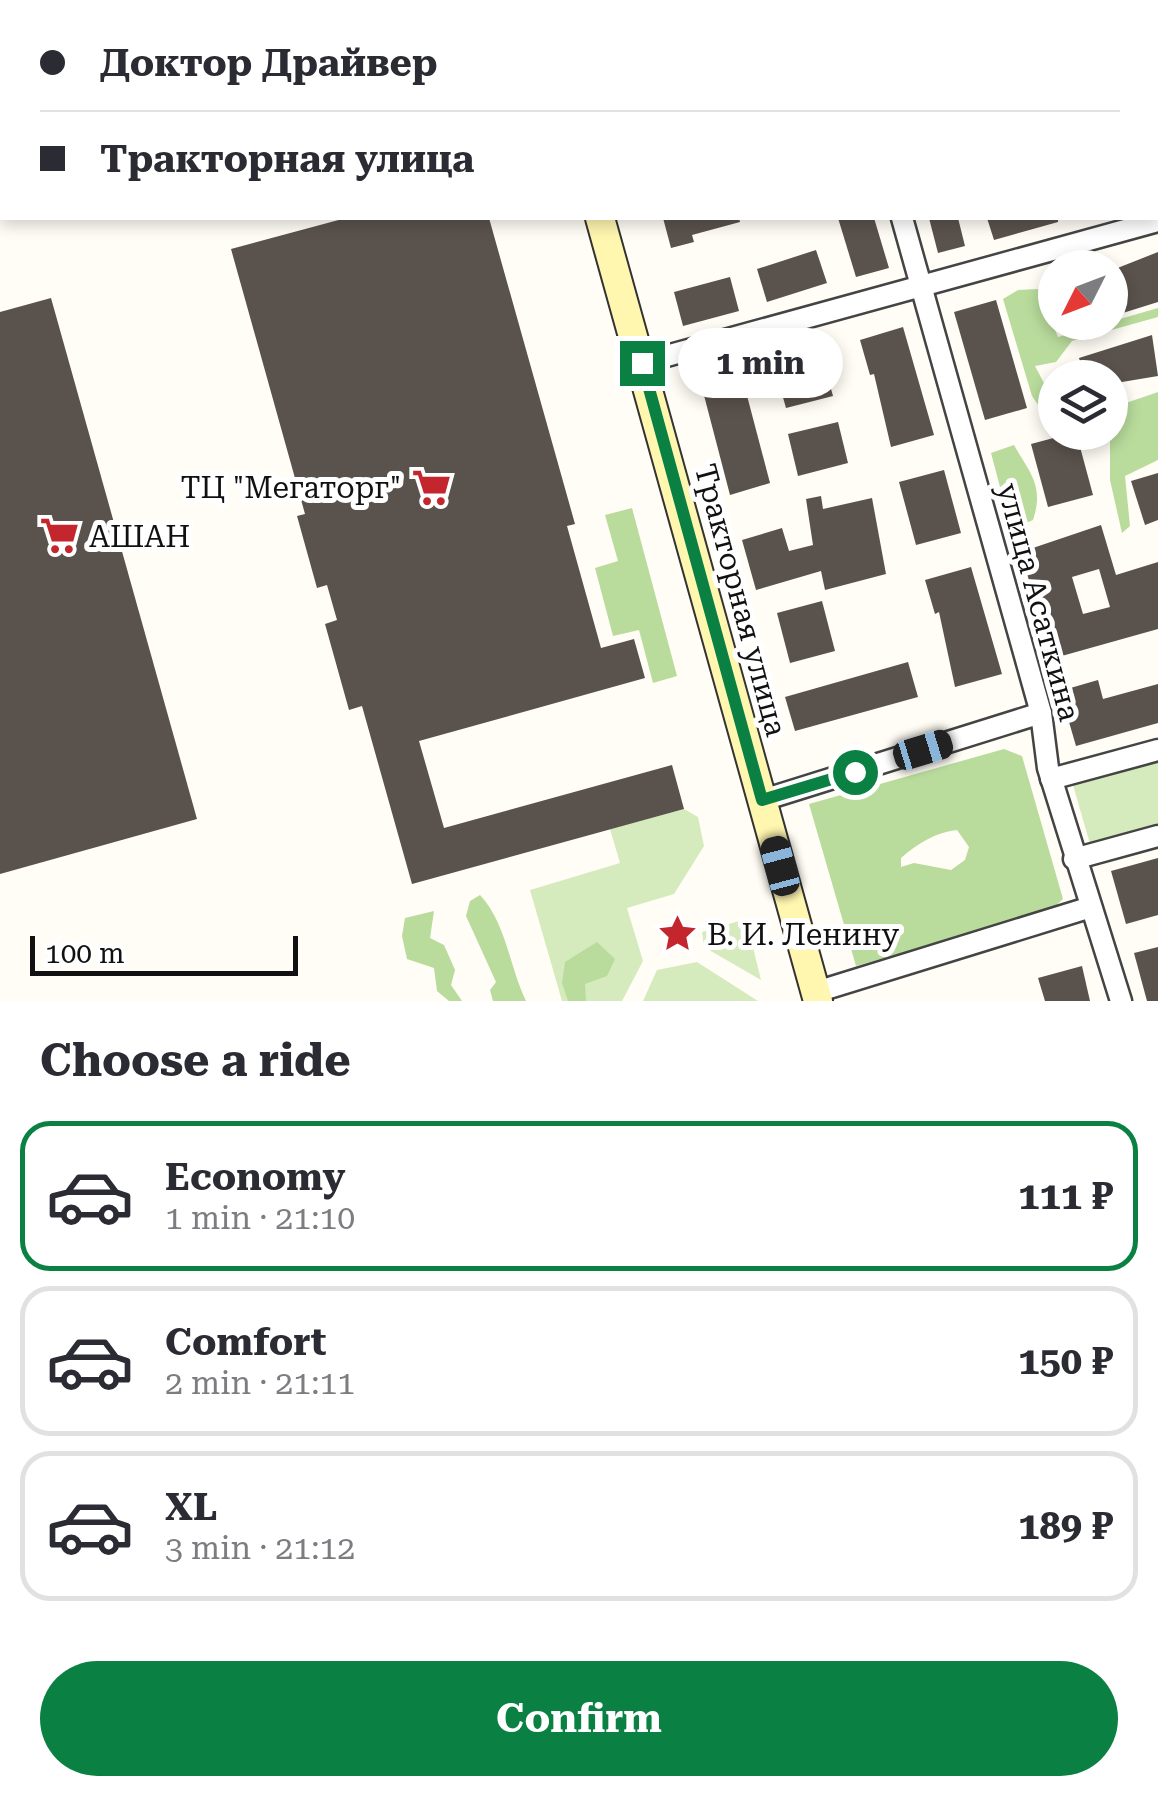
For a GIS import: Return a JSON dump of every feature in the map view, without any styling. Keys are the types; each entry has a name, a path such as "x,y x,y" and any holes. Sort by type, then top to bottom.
{"main road":[{"name":"Тракторная улица","path":"601,220 817,996"}],"street":[{"name":"улица Асаткина","path":"903,220 1041,713 1051,779 1120,1001"},
{"path":"642,363 921,289 1103,226 1158,222"},
{"path":"762,800 1041,713"},
{"path":"1051,779 1158,750"},
{"path":"1074,859 1158,836"},
{"path":"817,996 1091,908"}],"green space":[{"path":"1038,289 1038,340 1076,340 1058,360 1038,360 1038,405 1003,299 1018,290"},
{"path":"1158,308 1158,317 1128,325 1128,317"},
{"path":"1158,392 1158,460 1125,476 1130,526 1122,533 1110,480 1110,450 1128,450 1128,402"},
{"path":"1014,445 1033,479 1037,497 1033,520 1015,528 1006,514 1018,504 1020,496 1018,492 1003,498 991,453"},
{"path":"632,508 677,676 653,683 639,630 613,636 595,568 618,561 605,515"},
{"path":"1004,749 1022,756 1063,899 1051,910 856,966 809,804","holes":["957,830 969,847 965,860 951,870 914,863 901,867 901,858 907,853 942,833"]},
{"path":"1158,760 1158,824 1090,844 1073,785"},
{"path":"684,809 698,817 704,846 674,894 627,908 643,961 622,1001 562,1001 530,890 620,863 610,829"},
{"path":"480,895 496,918 526,1001 493,1001 490,990 496,982 466,916 470,901"},
{"path":"434,911 430,938 444,945 455,970 451,985 462,1001 449,1001 437,991 434,968 407,959 402,936 405,918"},
{"path":"746,919 761,980 704,947 702,932"},
{"path":"597,942 615,959 607,976 585,984 586,1001 568,1001 562,983 565,962"},
{"path":"697,962 758,1001 643,1001 657,970"}],"building":[{"name":"ТЦ \"Мегаторг\"","path":"339,220 490,220 575,524 567,526 601,648 634,639 645,678 419,741 444,828 672,765 684,809 412,884 362,706 349,710 325,624 337,620 327,585 317,588 297,516 305,514 231,249"},
{"path":"664,220 740,220 692,235 694,242 671,248"},
{"path":"839,220 875,220 889,268 856,277"},
{"path":"930,220 958,220 965,246 938,253"},
{"path":"988,220 1058,220 1058,222 994,240"},
{"path":"816,250 827,283 767,302 757,269"},
{"path":"1158,252 1158,302 1128,311 1128,264"},
{"path":"730,277 739,311 683,326 674,292"},
{"name":"АШАН","path":"51,298 197,819 0,874 0,312"},
{"path":"996,300 1027,408 985,420 954,312"},
{"path":"903,327 934,435 891,447 874,374 870,375 860,340"},
{"path":"1152,335 1158,376 1128,381 1128,360 1079,358"},
{"path":"820,349 833,396 786,408 773,362"},
{"path":"740,369 770,483 730,495 700,380"},
{"path":"838,422 848,463 798,476 788,434"},
{"path":"1038,442 1038,450 1081,450 1093,495 1048,507 1031,444"},
{"path":"944,470 961,533 916,545 899,482"},
{"path":"1158,473 1158,520 1145,525 1131,481"},
{"path":"821,496 823,509 872,498 886,574 825,590 821,571 756,590 742,540 782,528 789,551 813,545 806,499"},
{"path":"1101,525 1116,575 1158,562 1158,629 1051,659 1021,552","holes":["1099,569 1110,607 1083,614 1072,577"]},
{"path":"971,567 1002,674 955,687 939,612 935,614 925,580"},
{"path":"822,601 835,651 790,663 777,613"},
{"path":"908,662 918,697 795,731 785,697"},
{"path":"1098,680 1103,699 1158,684 1158,723 1076,746 1060,691"},
{"path":"1158,858 1158,915 1126,924 1111,871"},
{"path":"1158,947 1158,1001 1147,1001 1134,953"},
{"path":"1082,966 1090,1001 1045,1001 1038,978"}],"place":[{"name":"ТЦ \"Мегаторг\"","path":"431,487"},
{"name":"АШАН","path":"59,536"},
{"name":"В. И. Ленину","path":"677,934"}],"route":[{"path":"642,363 762,800 855,772"}]}
